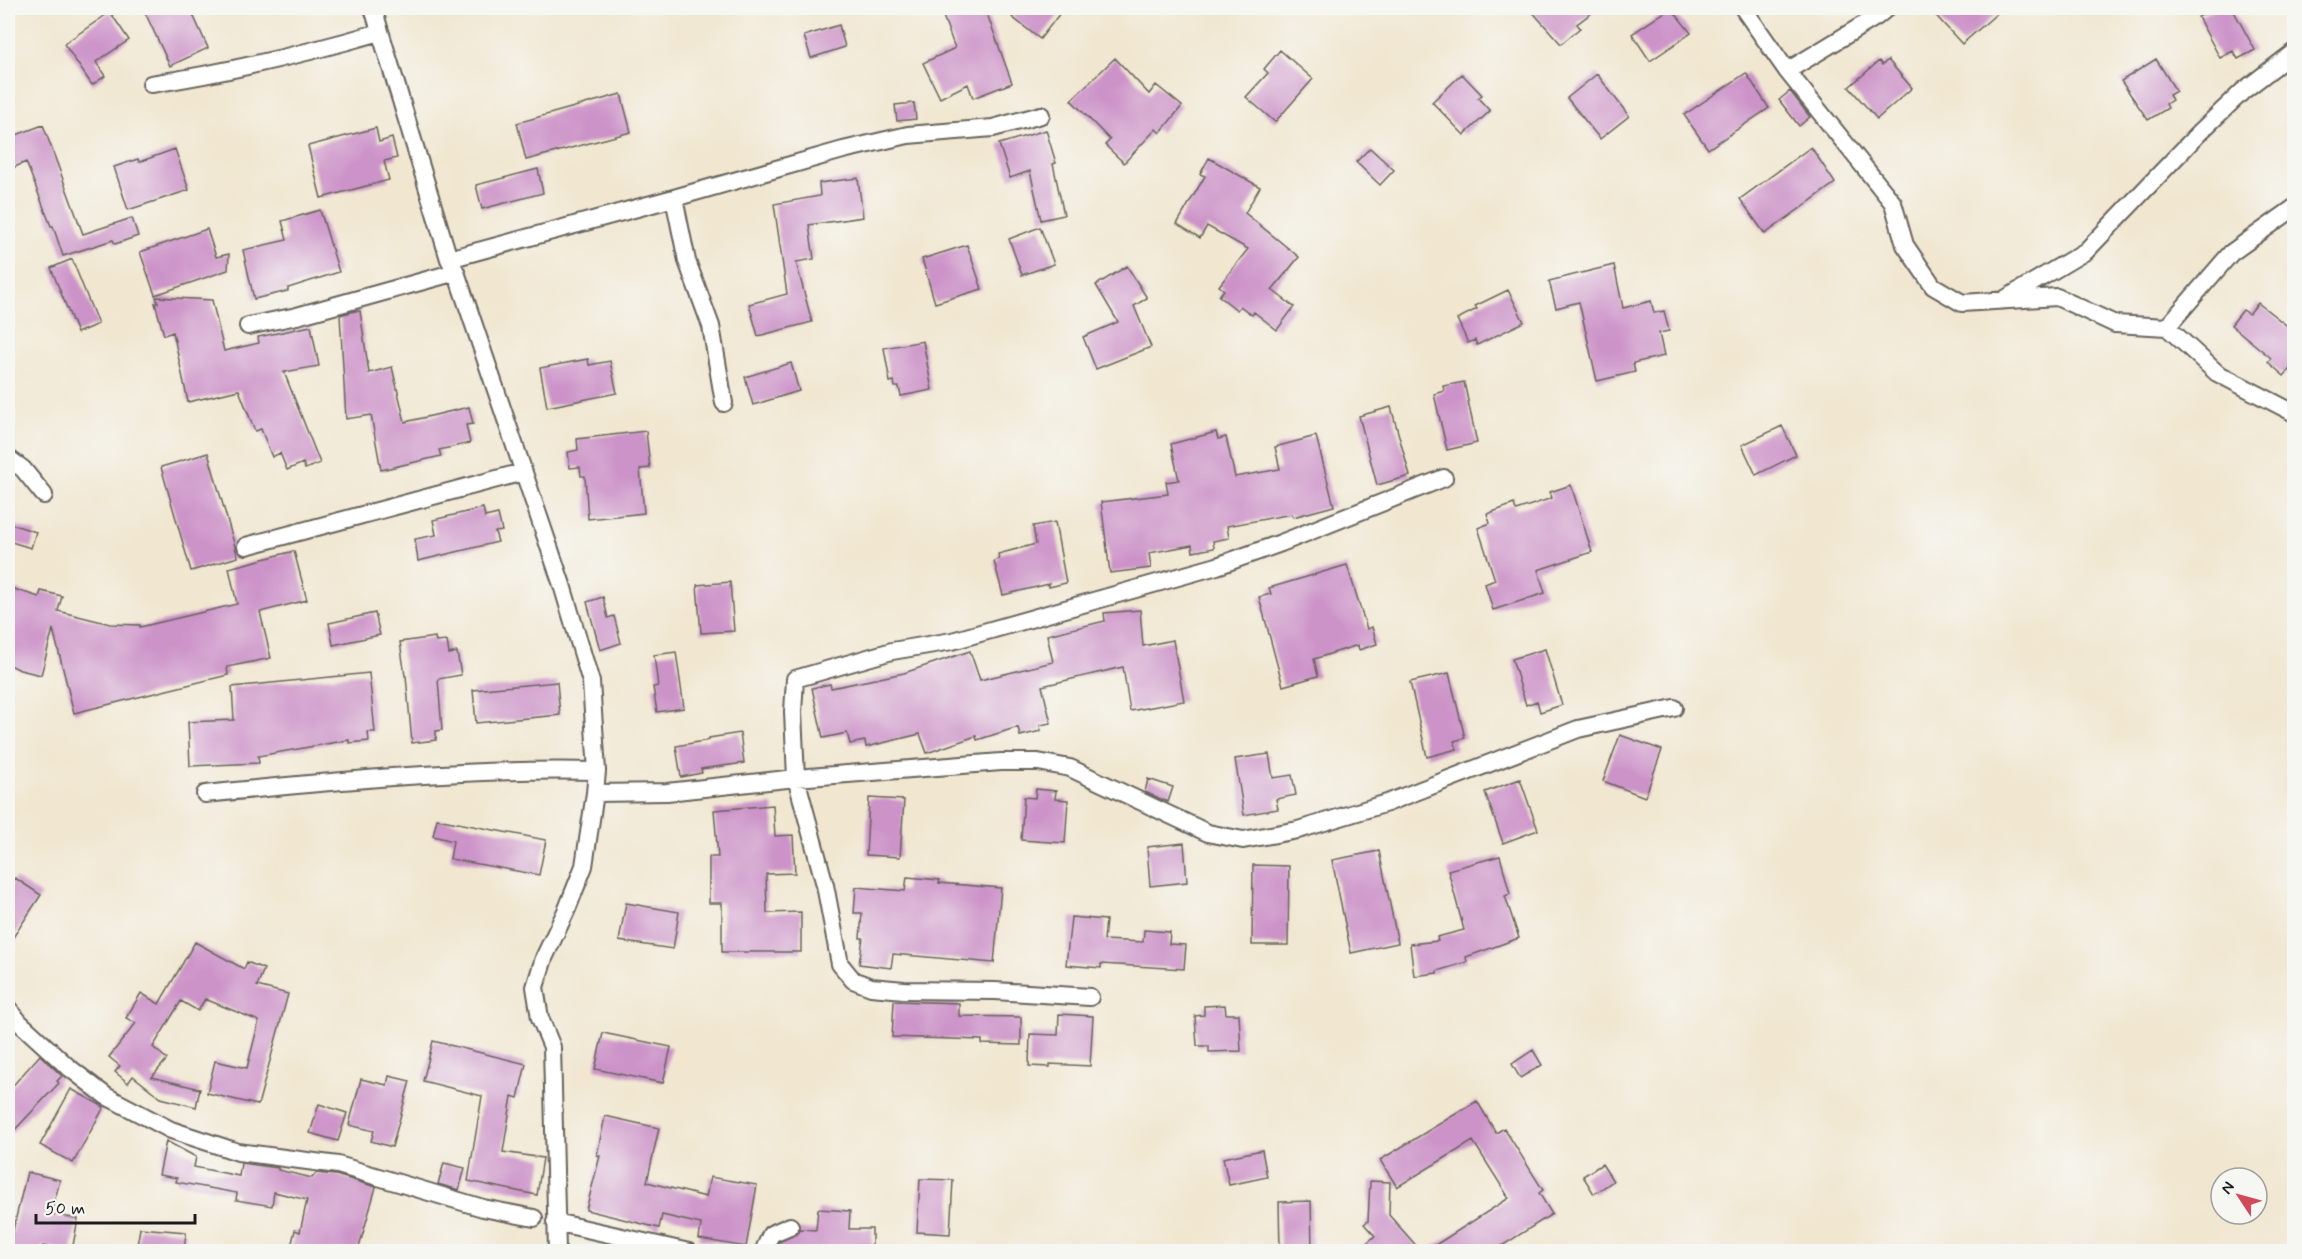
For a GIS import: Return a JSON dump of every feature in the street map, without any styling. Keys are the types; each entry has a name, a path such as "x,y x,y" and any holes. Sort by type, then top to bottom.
{"street":[{"path":"373,8 453,266 562,585 591,682 597,771 584,866 544,957 535,987 540,1018 552,1047 557,1251"},
{"path":"1743,8 1787,71 1893,203 1905,245 1933,286 1962,303 2057,297 2115,324 2167,327 2217,373 2295,413"},
{"path":"1787,71 1887,8"},
{"path":"151,84 218,74 273,62 380,32"},
{"path":"2000,302 2086,250 2165,166 2221,111 2243,91 2295,52"},
{"path":"248,326 297,316 674,198 843,150 908,135 993,128 1041,115"},
{"path":"674,198 687,261 711,326 724,403"},
{"path":"2167,327 2231,253 2295,208"},
{"path":"8,458 23,470 44,495"},
{"path":"246,546 523,472"},
{"path":"1090,997 904,990 871,987 853,980 840,964 825,885 796,778 793,712 795,679 892,651 952,641 1217,566 1444,478"},
{"path":"595,793 667,792 796,778 1001,762 1038,762 1070,768 1208,833 1243,840 1298,830 1387,803 1578,729 1674,708"},
{"path":"205,794 385,777 507,770 597,771"},
{"path":"8,1008 20,1023 67,1066 106,1096 171,1130 238,1152 338,1165 483,1208 534,1218"},
{"path":"555,1222 689,1251"},
{"path":"763,1251 771,1233 790,1226"}],"building":[{"path":"143,8 190,8 208,48 170,66"},
{"path":"940,8 985,8 1012,83 973,98 968,84 940,98 923,63 955,48"},
{"path":"1019,8 1064,8 1040,39 1012,17"},
{"path":"1529,8 1598,8 1577,24 1580,28 1561,44"},
{"path":"1671,8 1691,33 1650,61 1632,34"},
{"path":"1929,8 2003,8 1962,44"},
{"path":"2216,8 2232,8 2255,50 2238,59 2233,51 2220,58 2198,17"},
{"path":"110,12 129,40 96,62 105,76 92,85 64,44"},
{"path":"839,25 845,47 811,58 804,36"},
{"path":"1280,50 1313,79 1275,122 1246,97 1268,73 1264,69"},
{"path":"1115,58 1149,94 1156,85 1182,106 1160,133 1156,129 1124,163 1105,145 1110,140 1071,100"},
{"path":"2156,59 2176,91 2169,95 2172,100 2166,104 2168,108 2148,120 2121,81"},
{"path":"1888,60 1912,88 1877,119 1849,87 1879,61 1882,65"},
{"path":"1746,73 1769,108 1708,149 1684,115"},
{"path":"1462,74 1482,95 1478,98 1490,111 1464,135 1432,102"},
{"path":"1597,74 1629,116 1600,139 1567,98"},
{"path":"1790,91 1810,117 1799,126 1779,100"},
{"path":"621,94 631,132 526,160 517,123"},
{"path":"914,103 916,119 897,121 895,105"},
{"path":"43,125 83,234 132,218 138,236 115,244 113,240 63,256 26,162 8,170 8,138"},
{"path":"376,128 379,142 392,138 397,158 384,161 389,180 321,198 308,146"},
{"path":"1046,130 1056,163 1053,164 1064,215 1041,220 1030,171 1010,178 999,144"},
{"path":"1811,147 1835,183 1765,234 1740,199"},
{"path":"1370,148 1394,170 1380,185 1356,162"},
{"path":"175,149 189,190 128,210 114,167 138,159 139,162"},
{"path":"1209,158 1260,187 1245,213 1299,257 1272,290 1294,307 1277,330 1254,312 1252,315 1240,306 1237,310 1219,296 1224,290 1219,286 1248,249 1207,226 1200,238 1177,224 1205,176 1200,174"},
{"path":"538,169 543,193 482,209 476,185"},
{"path":"858,178 863,217 809,225 814,259 796,262 812,322 758,336 749,304 787,294 774,204 820,196 819,183"},
{"path":"320,210 339,272 288,288 288,291 254,299 243,250 287,240 282,221"},
{"path":"1040,227 1054,264 1022,275 1009,239"},
{"path":"207,229 216,257 229,254 228,270 155,295 140,252"},
{"path":"967,245 982,289 935,303 922,259"},
{"path":"72,259 98,324 77,333 51,268"},
{"path":"1614,265 1623,308 1651,301 1654,313 1664,311 1669,331 1659,333 1664,356 1633,363 1635,372 1597,381 1579,302 1556,308 1549,281"},
{"path":"1127,266 1147,298 1134,306 1151,347 1096,369 1083,337 1118,322 1096,285"},
{"path":"1508,290 1524,322 1477,345 1475,340 1468,343 1457,319 1477,309 1475,306"},
{"path":"156,297 212,300 224,351 259,343 258,337 311,326 319,366 284,372 320,463 305,469 303,463 287,470 280,453 272,457 261,429 255,431 239,390 188,402 173,332 164,335 155,303 158,303"},
{"path":"2258,303 2295,332 2295,363 2284,376 2268,362 2271,358 2231,325 2243,310 2249,314"},
{"path":"360,311 369,373 392,367 405,422 469,407 473,424 466,425 470,443 439,450 441,456 381,470 371,415 346,419 340,315"},
{"path":"923,341 932,390 901,396 899,387 895,387 894,381 890,382 884,348"},
{"path":"588,359 589,365 610,361 617,393 547,407 540,368"},
{"path":"791,363 799,391 753,405 745,377"},
{"path":"1464,382 1477,443 1447,450 1434,394 1444,391 1443,386"},
{"path":"1391,407 1410,476 1377,485 1359,416"},
{"path":"1782,426 1796,455 1756,475 1742,445"},
{"path":"646,431 650,468 640,469 644,513 588,519 585,476 581,476 580,467 570,468 568,452 578,450 577,439"},
{"path":"1216,432 1218,439 1226,437 1235,477 1280,469 1275,447 1316,436 1334,506 1293,517 1292,514 1227,526 1229,538 1213,541 1214,548 1193,552 1192,545 1149,553 1151,568 1110,573 1101,502 1168,494 1166,482 1179,480 1171,444"},
{"path":"208,453 238,557 191,571 161,467"},
{"path":"1571,485 1592,552 1538,570 1545,593 1493,610 1485,584 1495,580 1478,528 1490,523 1487,514 1514,504 1516,510 1552,498 1550,492"},
{"path":"483,508 485,517 498,514 502,531 495,532 498,542 418,561 415,539 436,535 433,520"},
{"path":"1055,522 1066,583 1049,587 1049,584 1003,595 994,561 999,559 998,554 1036,544 1033,526"},
{"path":"8,523 36,532 31,548 8,541"},
{"path":"294,551 307,600 260,612 271,658 227,667 228,675 74,713 53,629 41,675 20,670 8,664 8,587 39,597 41,591 62,596 58,611 110,624 140,625 140,627 237,604 229,568"},
{"path":"1347,565 1367,629 1372,627 1377,644 1359,650 1358,645 1314,659 1318,676 1283,686 1259,597 1271,594 1269,588"},
{"path":"730,582 734,631 701,633 697,585"},
{"path":"603,597 608,618 614,616 621,643 600,650 587,602"},
{"path":"1140,610 1143,646 1173,640 1184,701 1130,711 1123,667 1042,686 1051,723 1040,725 1041,731 1020,736 1018,727 977,740 976,736 927,753 920,734 866,747 865,741 850,744 847,733 823,738 812,688 830,684 831,688 904,673 970,651 980,680 1053,662 1047,635 1105,621 1104,613"},
{"path":"375,613 380,635 333,645 329,623"},
{"path":"435,637 436,642 447,641 449,654 457,652 461,675 438,679 442,730 436,731 436,740 412,743 406,676 400,642"},
{"path":"1545,649 1562,705 1540,712 1537,701 1526,705 1512,659"},
{"path":"676,652 684,708 657,712 653,687 658,686 654,655"},
{"path":"369,673 375,732 368,732 369,741 349,743 349,740 258,756 259,763 190,766 188,722 234,720 232,687"},
{"path":"1449,673 1465,738 1454,741 1457,749 1427,757 1410,682"},
{"path":"557,682 560,715 476,723 473,690"},
{"path":"740,733 744,763 701,769 702,773 681,777 676,746"},
{"path":"1620,735 1662,750 1645,797 1603,781"},
{"path":"1269,754 1273,778 1292,775 1296,795 1276,799 1278,809 1244,815 1235,759"},
{"path":"1148,779 1173,787 1168,802 1145,792"},
{"path":"1520,779 1538,830 1503,843 1485,792"},
{"path":"1036,789 1056,791 1055,799 1068,800 1065,843 1021,840 1024,797 1035,798"},
{"path":"869,798 904,800 900,857 866,855"},
{"path":"773,805 775,836 793,835 795,873 766,874 767,913 801,912 801,952 722,952 722,903 709,903 709,857 718,857 714,810"},
{"path":"437,819 546,840 539,875 450,859 453,841 433,836"},
{"path":"1184,843 1187,882 1150,886 1147,847"},
{"path":"1379,851 1398,943 1351,953 1332,860"},
{"path":"1500,856 1510,894 1505,896 1519,938 1466,957 1467,962 1437,971 1437,973 1414,976 1410,944 1438,941 1437,937 1464,930 1448,870"},
{"path":"1253,865 1289,866 1288,945 1252,945"},
{"path":"907,877 940,880 939,883 1001,888 994,963 893,954 891,968 859,964 863,938 860,938 862,913 854,913 856,887 905,891"},
{"path":"15,878 41,895 8,945 8,889"},
{"path":"626,903 679,912 673,949 619,941"},
{"path":"1071,917 1106,920 1104,940 1143,942 1144,930 1170,932 1169,944 1186,945 1184,969 1101,964 1101,968 1066,965"},
{"path":"195,942 244,969 247,962 264,969 257,986 288,994 258,1105 207,1093 215,1061 247,1068 259,1021 205,999 198,1011 181,1001 153,1047 167,1059 152,1077 200,1089 196,1107 161,1098 133,1076 128,1083 115,1072 120,1066 109,1057 136,1023 126,1018 141,993 159,1004"},
{"path":"894,1001 959,1003 959,1016 1021,1017 1021,1045 982,1044 982,1040 892,1037"},
{"path":"1225,1005 1226,1014 1239,1014 1241,1051 1209,1052 1209,1046 1197,1046 1195,1016 1204,1015 1204,1006"},
{"path":"1059,1014 1093,1016 1090,1066 1050,1064 1050,1067 1029,1066 1030,1034 1058,1035"},
{"path":"603,1033 671,1047 663,1083 595,1069"},
{"path":"433,1041 526,1064 518,1098 512,1096 503,1152 543,1158 537,1195 468,1181 482,1096 423,1081"},
{"path":"1533,1050 1542,1065 1520,1078 1512,1064"},
{"path":"40,1055 62,1076 57,1081 59,1083 8,1137 8,1091"},
{"path":"389,1076 410,1081 392,1147 371,1141 374,1131 349,1125 361,1079 387,1085"},
{"path":"71,1089 104,1107 73,1163 40,1145"},
{"path":"1477,1101 1496,1133 1504,1128 1543,1190 1539,1193 1552,1214 1494,1251 1426,1251 1509,1198 1473,1141 1397,1187 1380,1160"},
{"path":"319,1104 347,1113 338,1141 310,1133"},
{"path":"605,1116 659,1128 647,1182 706,1197 710,1177 757,1185 746,1247 699,1239 701,1224 662,1215 659,1228 586,1210 600,1156 597,1155"},
{"path":"166,1141 196,1157 194,1167 239,1176 241,1163 278,1168 278,1170 312,1178 316,1173 336,1175 376,1187 358,1251 290,1251 295,1230 300,1232 307,1200 274,1192 272,1206 236,1200 237,1193 176,1182 177,1178 159,1175"},
{"path":"1262,1150 1267,1177 1229,1185 1223,1158"},
{"path":"444,1163 465,1168 459,1190 438,1184"},
{"path":"1602,1164 1613,1181 1594,1194 1583,1176"},
{"path":"27,1172 60,1180 51,1214 78,1219 72,1251 43,1246 41,1251 8,1251"},
{"path":"920,1179 953,1180 950,1234 917,1232"},
{"path":"1370,1181 1390,1182 1389,1215 1421,1251 1357,1251 1375,1236 1364,1224 1368,1221"},
{"path":"1311,1201 1312,1251 1280,1251 1279,1202"},
{"path":"818,1209 850,1211 849,1229 872,1229 872,1246 848,1247 847,1251 779,1251 779,1242 797,1234 800,1229 816,1230"},
{"path":"140,1228 186,1232 184,1251 136,1251"}]}
